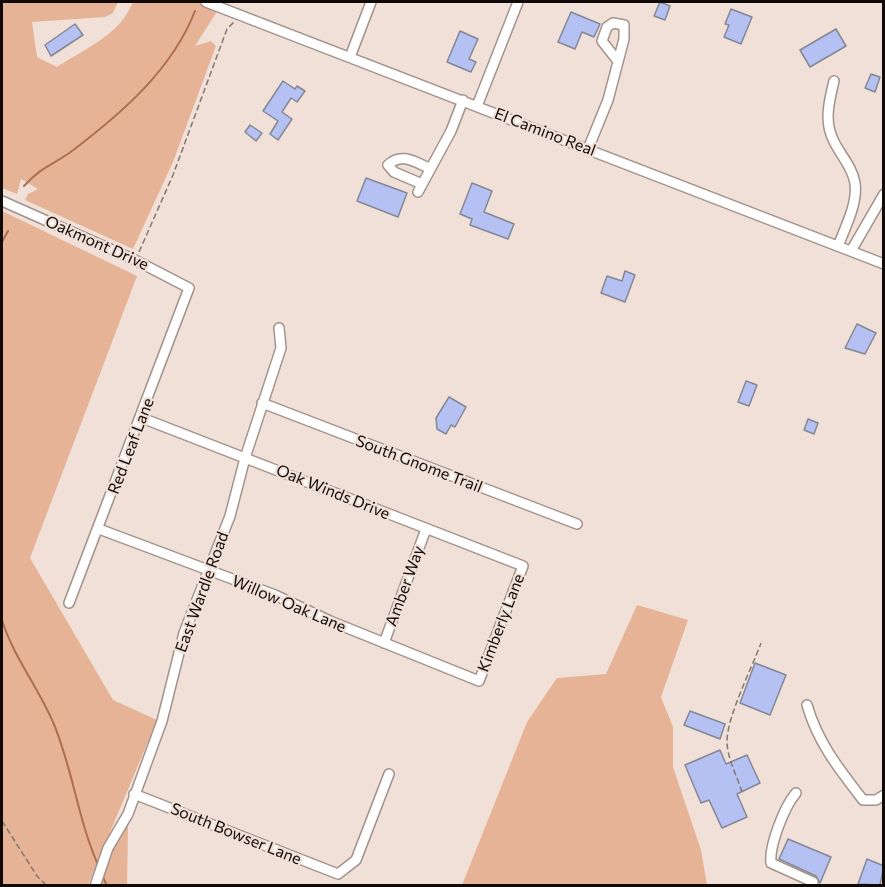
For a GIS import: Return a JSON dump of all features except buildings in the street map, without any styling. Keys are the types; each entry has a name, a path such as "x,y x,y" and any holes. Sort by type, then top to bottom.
{"street":[{"name":"El Camino Real","path":"206,2 884,264"},
{"path":"350,57 371,2"},
{"path":"477,106 518,2"},
{"path":"588,149 608,100 617,60"},
{"path":"834,81 829,99 831,136 852,171 855,185 853,204 838,246"},
{"path":"429,168 405,158 393,160 388,165 394,172 420,188 451,131 463,100"},
{"path":"851,251 884,194"},
{"name":"Oakmont Drive","path":"2,201 135,260 189,288"},
{"name":"Red Leaf Lane","path":"69,603 142,418 189,288"},
{"name":"East Wardle Road","path":"95,885 108,848 128,814 162,721 184,633 230,516 245,458 280,348 279,328"},
{"name":"South Gnome Trail","path":"262,403 577,524"},
{"name":"Oak Winds Drive","path":"142,418 523,566"},
{"name":"Willow Oak Lane","path":"99,529 275,595 384,643 479,681"},
{"name":"Amber Way","path":"384,643 426,529"},
{"name":"Kimberly Lane","path":"479,681 523,566"},
{"path":"807,705 814,730 825,752 863,800 876,800 884,795"},
{"name":"South Bowser Lane","path":"134,794 338,874 356,860 389,774"},
{"path":"796,793 788,802 769,851 771,863 813,882"}],"path":[{"path":"135,260 173,175 227,28 241,14"},
{"path":"742,792 729,755 727,742 729,727 761,643"},
{"path":"2,820 37,876 47,885"}],"shaded area":[{"path":"2,2 118,2 113,13 105,17 32,22 37,57 57,67 111,32 127,14 133,2 223,2 195,46 211,41 216,46 173,162 133,249 25,200 28,194 38,189 21,179 17,194 2,188"},
{"path":"2,211 137,276 30,558 113,700 157,720 88,885 2,885"},
{"path":"637,605 688,620 661,697 673,727 673,767 701,850 707,885 462,885 527,722 557,678 606,674"},
{"path":"128,825 127,885 100,886 119,834"}],"waterway":[{"path":"24,186 42,170 91,136 144,89 173,52 195,11"},
{"path":"2,242 8,231"},
{"path":"2,620 12,646 53,722 66,758 86,832 99,867"},
{"path":"102,875 107,886"}]}
